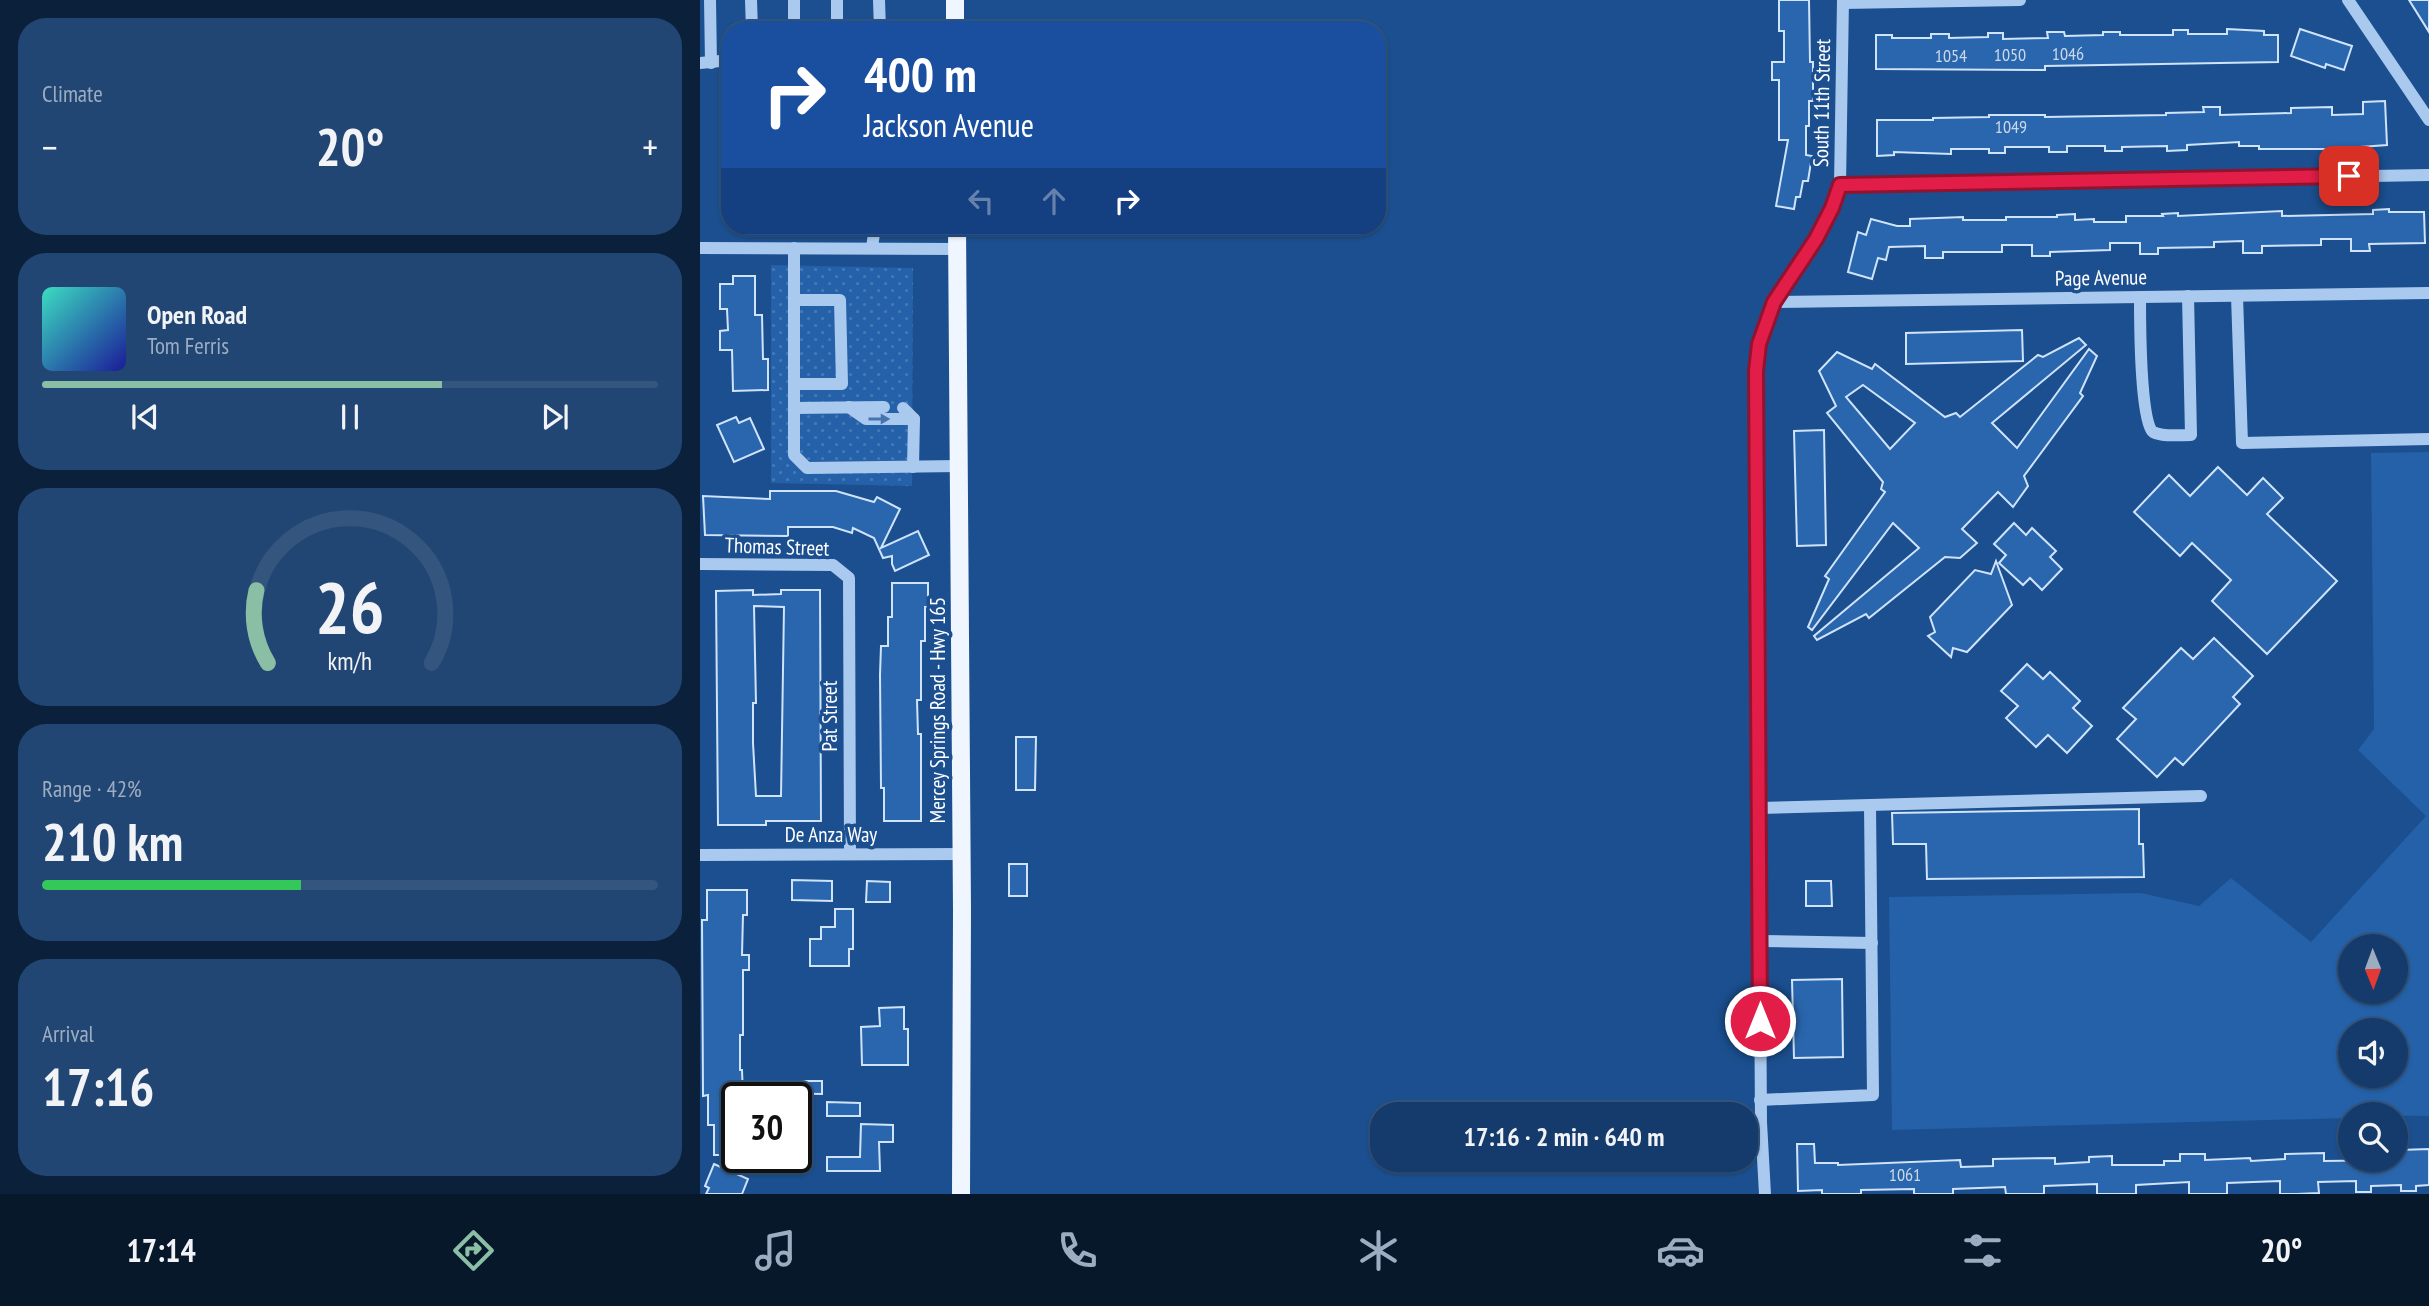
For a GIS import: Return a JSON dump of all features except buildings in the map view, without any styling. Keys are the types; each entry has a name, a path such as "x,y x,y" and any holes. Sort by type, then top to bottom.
{"main road":[{"path":"955,0 955,21"},
{"name":"Mercey Springs Road - Hwy 165","path":"957,235 962,854 961,1194"}],"street":[{"path":"706,63 710,0"},
{"path":"751,0 752,21"},
{"path":"794,0 794,21"},
{"path":"837,21 838,0"},
{"path":"879,0 880,21"},
{"path":"1843,2 2020,0"},
{"path":"2348,0 2429,120"},
{"name":"South 11th Street","path":"1765,1194 1760,1100 1756,371 1759,344 1774,302 1816,239 1840,185 1843,2"},
{"path":"1840,185 2429,175"},
{"path":"872,248 874,235"},
{"path":"700,248 957,249"},
{"path":"794,248 794,455 807,468 959,466"},
{"name":"Page Avenue","path":"1774,302 2429,293"},
{"path":"2140,297 2147,426 2155,433 2191,435 2188,296"},
{"path":"2237,296 2242,443 2429,439"},
{"path":"794,300 840,300 842,384 794,384"},
{"path":"848,407 866,419 914,419"},
{"path":"794,408 884,407"},
{"path":"903,408 914,419 913,467"},
{"name":"Thomas Street","path":"700,564 833,565 849,578"},
{"name":"Pat Street","path":"849,578 850,853"},
{"path":"1759,808 2201,796"},
{"path":"1760,1100 1873,1095 1870,806"},
{"name":"De Anza Way","path":"700,855 962,854"},
{"path":"1759,941 1872,943"}],"shaded area":[{"path":"771,265 913,268 912,486 771,483"},
{"path":"2429,452 2429,1116 2408,1116 2408,1102 2338,1102 2338,1118 1892,1130 1889,897 2141,893 2199,906 2231,878 2311,942 2426,816 2358,750 2374,729 2371,453"}],"route":[{"path":"1760,1021 1756,371 1759,344 1774,302 1816,239 1840,185 2349,176"}]}
